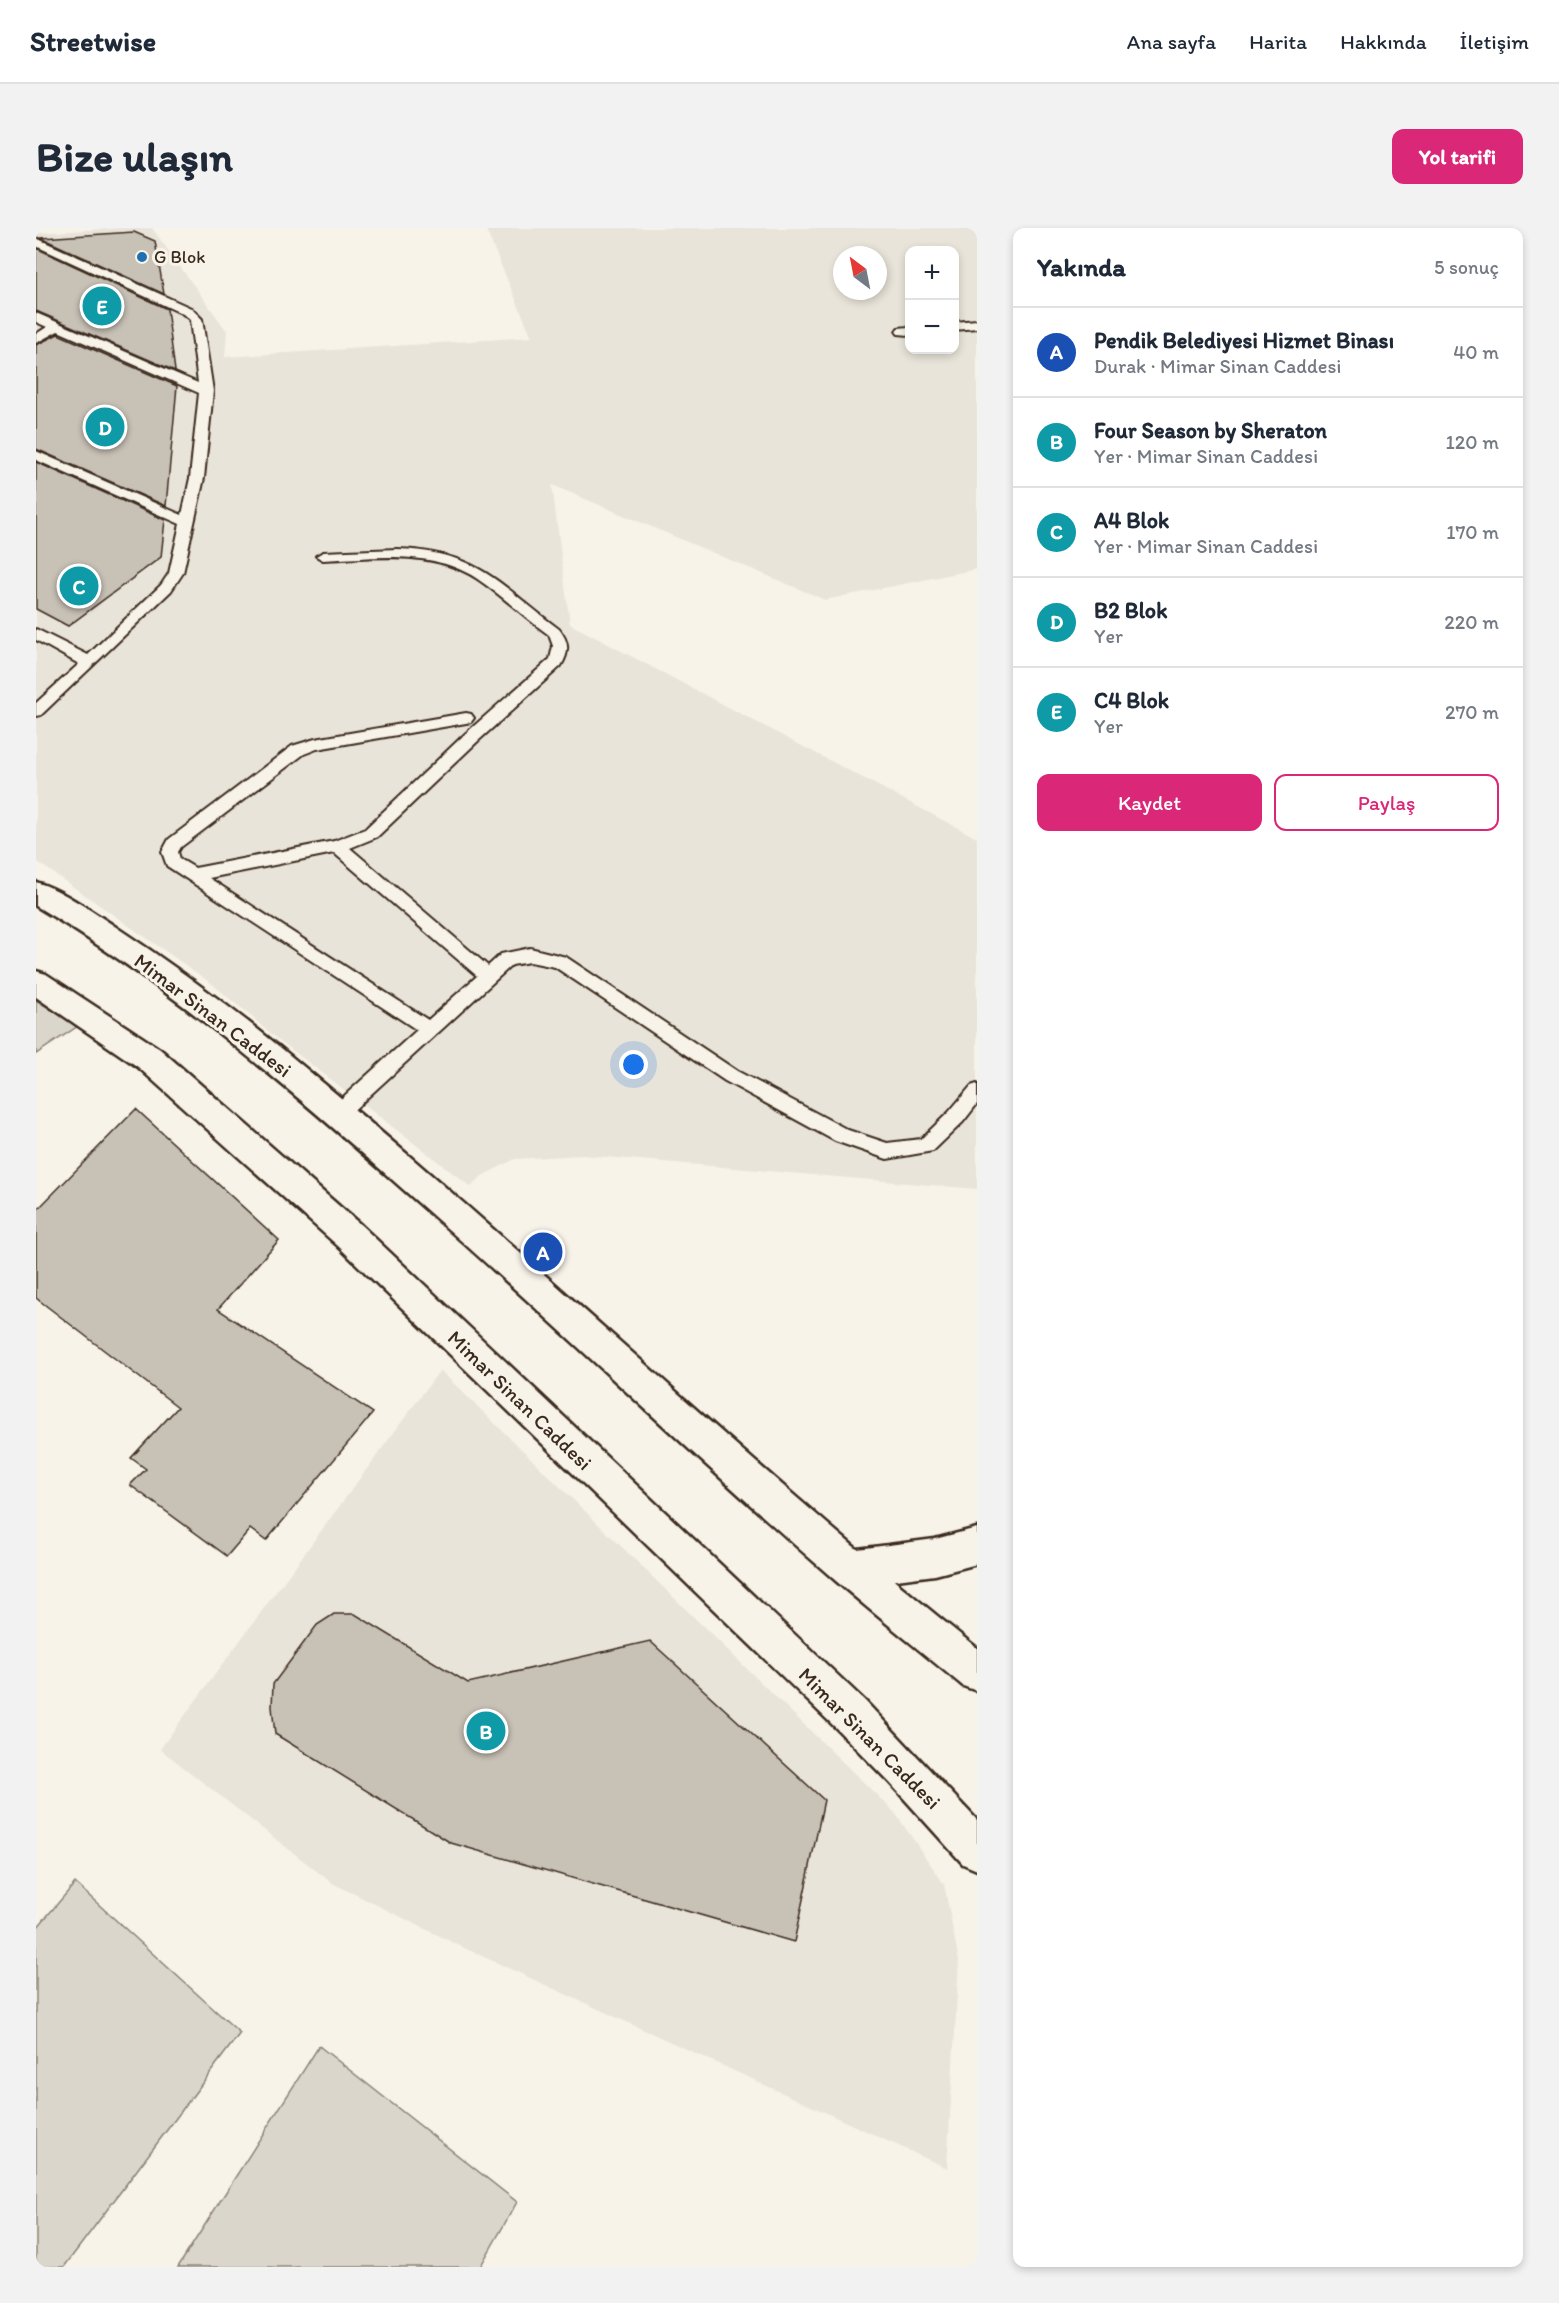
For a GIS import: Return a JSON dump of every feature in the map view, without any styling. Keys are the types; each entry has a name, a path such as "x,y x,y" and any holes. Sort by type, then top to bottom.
{"main road":[{"name":"Mimar Sinan Caddesi","path":"36,893 67,910 158,970 210,1008 338,1113 517,1268 850,1568 977,1671"},
{"name":"Mimar Sinan Caddesi","path":"36,982 149,1058 350,1236 851,1715 904,1769 977,1850"},
{"path":"850,1568 934,1557 977,1546"}],"lane":[{"path":"36,242 187,311 196,319 206,391 197,478 176,573 166,588 36,711"},
{"path":"36,317 206,391"},
{"path":"959,326 977,324"},
{"path":"36,339 57,326"},
{"path":"36,455 188,522"},
{"path":"192,875 337,846 355,841 381,826 472,737 556,662 561,654 561,645 554,632 483,577 450,560 412,554 322,556"},
{"path":"36,634 88,662"},
{"path":"430,1030 173,862 170,858 171,847 298,750 315,744 466,718"},
{"path":"337,846 489,976"},
{"path":"338,1113 507,959 518,956 546,957 560,962 731,1076 842,1136 887,1151 926,1146 956,1118 977,1090"}],"shaded area":[{"path":"152,228 227,331 225,357 532,337 485,228 977,228 977,569 825,600 552,485 570,624 977,838 977,1189 582,1155 515,1159 482,1176 471,1187 279,1040 211,983 36,861 36,233"},
{"path":"36,1000 78,1026 36,1054"},
{"path":"440,1370 895,1813 944,1884 959,1961 947,2168 462,1947 332,1883 160,1749"},
{"path":"75,1883 240,2033 64,2267 36,2267 36,1929"},
{"path":"319,2046 517,2202 480,2267 178,2267"}],"building":[{"path":"134,232 155,241 164,294 41,238"},
{"path":"36,248 167,309 175,371 36,311"},
{"path":"58,334 177,386 166,506 36,449 36,345"},
{"path":"36,462 165,520 161,557 68,626 36,609"},
{"path":"136,1109 279,1240 218,1309 373,1413 266,1541 250,1529 227,1556 130,1485 146,1469 131,1458 178,1407 36,1298 36,1211"},
{"path":"334,1614 355,1614 468,1683 650,1641 824,1800 794,1942 451,1843 275,1734 272,1707 273,1684 317,1625"}],"place":[{"name":"G Blok","path":"142,257"},
{"name":"C4 Blok","path":"102,306"},
{"name":"B2 Blok","path":"105,427"},
{"name":"A4 Blok","path":"79,586"},
{"name":"Pendik Belediyesi Hizmet Binası","path":"543,1252"},
{"name":"Four Season by Sheraton","path":"486,1731"}]}
